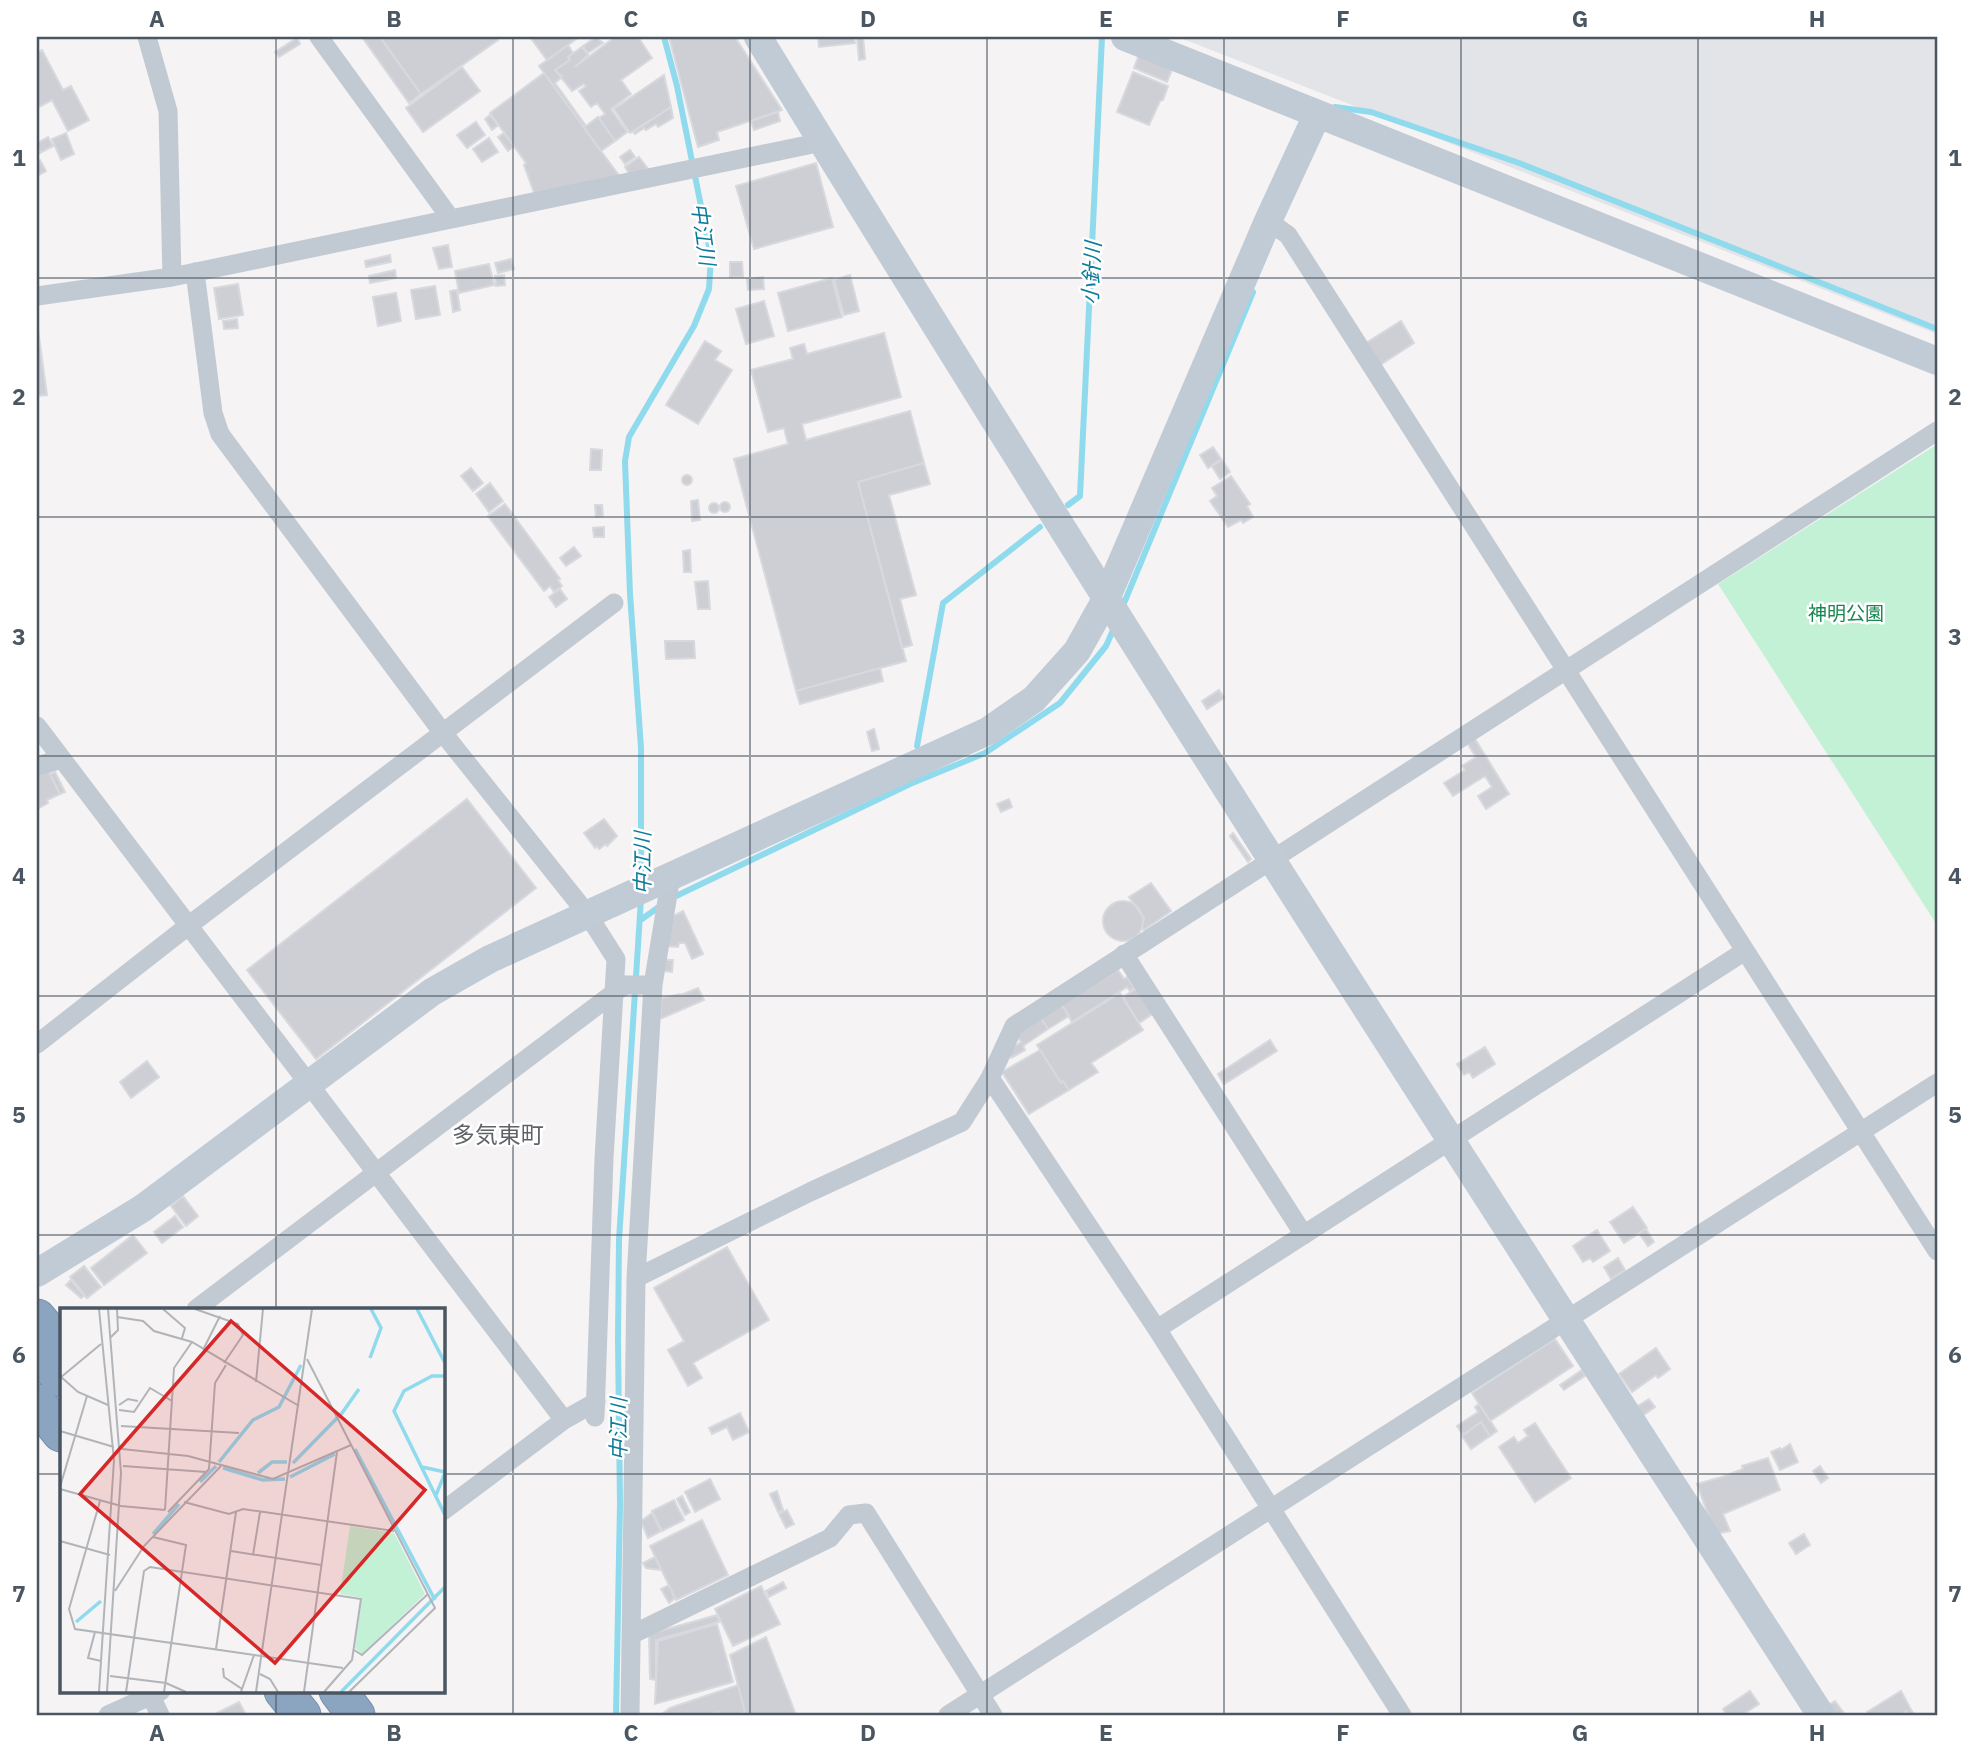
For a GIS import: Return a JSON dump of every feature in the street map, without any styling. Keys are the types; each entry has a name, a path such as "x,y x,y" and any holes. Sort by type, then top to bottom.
{"highway":[{"path":"37,1305 60,1330"},
{"path":"37,1318 60,1345"},
{"path":"37,1351 60,1377"},
{"path":"37,1386 60,1413"},
{"path":"37,1404 60,1432"},
{"path":"269,1692 287,1715"},
{"path":"284,1692 302,1715"},
{"path":"316,1692 333,1715"},
{"path":"339,1692 356,1715"},
{"path":"352,1692 370,1715"}],"street":[{"path":"148,37 168,111 172,277"},
{"path":"319,37 451,219"},
{"path":"758,37 1108,602 1821,1715"},
{"path":"1125,37 1937,361"},
{"path":"37,1273 144,1208 432,992 491,959 988,731 1034,699 1077,651 1108,602 1275,226 1317,115"},
{"path":"37,296 172,277 822,142"},
{"path":"1275,226 1565,671 1937,1251"},
{"path":"195,272 213,413 220,434 443,733 588,915 615,959 620,989 604,1158 596,1410 564,1419 444,1510"},
{"path":"636,1278 810,1192 962,1122 990,1077 1014,1026 1937,431"},
{"path":"37,1044 614,603"},
{"path":"37,726 564,1419"},
{"path":"37,766 61,759"},
{"path":"630,1715 636,1278 653,985 666,878"},
{"path":"1157,1329 1745,951"},
{"path":"1124,954 1304,1235"},
{"path":"197,1308 620,989 653,985"},
{"path":"990,1077 1157,1329 1402,1715"},
{"path":"948,1715 1937,1083"},
{"path":"633,1634 830,1538 849,1515 866,1513 993,1715"},
{"path":"108,1715 156,1693 160,1715"}],"shaded area":[{"path":"1178,37 1937,37 1937,334"}],"green space":[{"name":"神明公園","path":"1937,445 1937,925 1718,584"}],"building":[{"path":"362,37 380,37 421,94 409,103"},
{"path":"380,37 496,37 498,40 421,94"},
{"path":"530,37 579,37 547,60"},
{"path":"596,37 603,43 588,53 583,46"},
{"path":"615,37 638,37 652,58 621,80 631,94 611,109 627,132 615,141 599,118 605,114 597,103 591,107 579,91 586,86 584,84 572,91 555,70 570,60 568,57 582,47 588,55 575,67"},
{"path":"669,37 735,37 782,110 717,132 719,140 698,147"},
{"path":"818,37 854,37 855,43 819,47"},
{"path":"857,37 863,37 865,59 859,60"},
{"path":"297,38 300,44 279,57 275,52"},
{"path":"568,45 573,53 568,57 570,60 555,70 562,77 555,83 586,126 598,117 615,141 601,151 539,66"},
{"path":"42,50 63,90 71,86 89,120 68,131 52,100 37,108 37,53"},
{"path":"1139,55 1173,67 1167,82 1134,68"},
{"path":"462,67 480,91 423,132 406,108"},
{"path":"1133,72 1168,86 1149,125 1117,112"},
{"path":"544,73 621,178 536,198 524,165 526,163 490,113"},
{"path":"664,75 671,107 630,133 614,109"},
{"path":"671,107 673,118 658,127 656,124 635,134 633,132"},
{"path":"778,112 780,121 754,130 751,121"},
{"path":"490,115 498,125 492,130 485,119"},
{"path":"476,122 485,135 467,148 457,135"},
{"path":"66,133 74,154 61,160 52,139"},
{"path":"504,133 514,146 508,151 498,137"},
{"path":"48,137 53,146 40,153 37,143"},
{"path":"489,138 498,152 482,162 473,149"},
{"path":"630,150 635,157 625,164 620,157"},
{"path":"639,157 649,170 634,181 625,167"},
{"path":"40,160 46,171 37,176 37,161"},
{"path":"816,163 833,227 754,249 736,186"},
{"path":"448,245 452,267 439,269 433,248"},
{"path":"390,255 391,262 366,267 365,261"},
{"path":"511,259 514,269 498,273 495,263"},
{"path":"730,262 742,262 743,277 730,277"},
{"path":"489,264 494,285 459,293 455,271"},
{"path":"395,270 396,278 370,283 369,276"},
{"path":"504,275 505,285 496,286 495,276"},
{"path":"850,275 859,311 844,315 834,280"},
{"path":"763,277 764,289 748,290 747,279"},
{"path":"832,278 842,317 788,331 778,293"},
{"path":"238,284 243,315 219,319 214,288"},
{"path":"435,286 440,315 416,319 411,290"},
{"path":"457,290 460,310 453,312 450,291"},
{"path":"396,293 401,321 378,326 373,297"},
{"path":"764,301 774,336 746,344 736,309"},
{"path":"237,319 238,328 224,329 223,321"},
{"path":"1401,321 1414,343 1380,365 1366,343"},
{"path":"37,323 47,395 37,396"},
{"path":"884,333 901,397 802,424 806,440 910,411 924,463 858,482 906,661 796,691 734,459 788,444 784,428 768,432 751,370 793,359 790,348 804,344 807,354"},
{"path":"705,341 721,351 715,360 732,370 698,424 666,405"},
{"path":"1213,447 1221,459 1208,468 1200,455"},
{"path":"591,449 602,450 601,470 590,470"},
{"path":"1222,460 1230,472 1220,479 1212,466"},
{"path":"924,463 930,484 889,495 916,595 900,599 912,645 902,648 858,482"},
{"path":"471,468 483,483 473,491 461,476"},
{"path":"687,475 691,476 691,484 687,485 683,484 682,480 683,476"},
{"path":"1231,476 1250,504 1247,506 1253,517 1228,527 1210,501 1217,496 1212,488"},
{"path":"490,483 503,501 489,512 476,494"},
{"path":"698,500 700,520 692,521 691,501"},
{"path":"725,502 729,503 729,511 725,512 721,511 720,507 721,503"},
{"path":"714,503 718,504 718,512 714,513 710,512 709,508 710,504"},
{"path":"505,504 560,579 558,580 562,586 554,592 550,586 544,591 488,516"},
{"path":"595,505 602,505 603,516 596,517"},
{"path":"604,527 604,537 594,537 593,528"},
{"path":"574,547 581,556 566,566 560,558"},
{"path":"690,550 691,572 684,572 683,551"},
{"path":"708,581 710,609 698,609 695,582"},
{"path":"560,589 567,599 556,607 549,597"},
{"path":"665,641 694,641 695,658 666,659"},
{"path":"880,668 883,681 800,704 796,691"},
{"path":"1219,690 1224,698 1207,709 1202,701"},
{"path":"874,729 879,749 872,751 867,732"},
{"path":"1475,739 1509,794 1486,809 1478,796 1492,787 1485,776 1453,796 1444,783 1465,770 1462,766 1476,757 1467,743"},
{"path":"48,770 60,794 47,800 48,803 39,808 37,775"},
{"path":"55,772 65,792 60,794 50,774"},
{"path":"467,799 536,888 316,1059 247,970"},
{"path":"1009,799 1012,807 1001,812 997,804"},
{"path":"604,819 617,836 607,846 606,844 599,849 597,846 595,848 584,833"},
{"path":"1233,833 1251,859 1248,862 1230,836"},
{"path":"1151,883 1171,911 1144,930 1144,918 1129,897"},
{"path":"1123,901 1137,907 1143,921 1137,935 1123,941 1109,935 1103,921 1109,907"},
{"path":"683,911 703,954 692,959 685,943 679,943 678,947 666,946 673,916"},
{"path":"665,960 673,960 672,972 664,971"},
{"path":"1118,970 1134,988 1130,991 1127,987 1072,1022 1062,1005"},
{"path":"698,988 704,1000 660,1019 662,998 681,995"},
{"path":"1137,988 1154,1013 1139,1023 1123,997"},
{"path":"1120,993 1143,1030 1091,1063 1098,1072 1069,1090 1063,1081 1061,1083 1037,1045"},
{"path":"1062,1005 1069,1016 1048,1029 1041,1018"},
{"path":"1041,1018 1048,1029 1023,1046 1025,1050 1011,1058 1007,1051 1021,1042 1016,1035"},
{"path":"1270,1040 1277,1051 1224,1084 1218,1074"},
{"path":"1485,1047 1495,1064 1473,1078 1469,1072 1464,1075 1457,1064"},
{"path":"1040,1050 1061,1083 1063,1081 1069,1090 1029,1114 1002,1072"},
{"path":"147,1061 159,1077 131,1098 120,1082"},
{"path":"183,1196 198,1216 186,1226 171,1206"},
{"path":"1633,1207 1647,1228 1624,1243 1610,1222"},
{"path":"175,1216 183,1227 162,1243 154,1232"},
{"path":"1646,1229 1654,1242 1648,1246 1639,1233"},
{"path":"1597,1230 1610,1251 1593,1262 1590,1258 1583,1262 1573,1246"},
{"path":"133,1235 147,1253 104,1285 91,1268"},
{"path":"727,1247 769,1320 693,1363 702,1378 688,1386 668,1350 684,1341 654,1288"},
{"path":"1618,1258 1625,1270 1611,1279 1604,1267"},
{"path":"84,1266 101,1287 87,1298 70,1277"},
{"path":"71,1280 84,1296 81,1298 66,1285"},
{"path":"1555,1339 1573,1366 1490,1421 1472,1393"},
{"path":"1656,1348 1670,1369 1658,1378 1656,1375 1632,1392 1619,1374"},
{"path":"1582,1370 1585,1376 1564,1390 1560,1385"},
{"path":"1649,1399 1655,1407 1642,1416 1636,1407"},
{"path":"1479,1404 1497,1431 1490,1436 1481,1422 1463,1435 1457,1426 1478,1412 1475,1407"},
{"path":"740,1413 749,1432 733,1440 727,1427 712,1434 709,1428"},
{"path":"1481,1422 1490,1436 1471,1449 1462,1436"},
{"path":"1535,1423 1571,1478 1535,1502 1499,1447 1514,1437 1518,1443 1528,1436 1524,1430"},
{"path":"1790,1444 1798,1462 1780,1470 1771,1452"},
{"path":"1768,1458 1780,1490 1723,1514 1730,1531 1715,1534 1697,1484"},
{"path":"1820,1466 1828,1478 1821,1483 1813,1471"},
{"path":"710,1479 720,1499 695,1512 685,1492"},
{"path":"777,1491 783,1510 778,1512 770,1494"},
{"path":"682,1496 690,1512 685,1515 677,1499"},
{"path":"674,1500 684,1520 662,1531 652,1511"},
{"path":"787,1510 794,1524 786,1528 779,1514"},
{"path":"652,1513 661,1531 648,1538 641,1521"},
{"path":"702,1520 728,1575 676,1600 650,1546"},
{"path":"1804,1534 1810,1545 1796,1554 1789,1543"},
{"path":"655,1557 661,1570 646,1568 643,1563"},
{"path":"783,1582 786,1588 769,1597 766,1591"},
{"path":"669,1585 675,1598 669,1603 661,1589"},
{"path":"761,1586 780,1624 733,1646 715,1609"},
{"path":"717,1615 719,1622 656,1640 656,1680 650,1679 649,1634"},
{"path":"717,1624 733,1682 655,1704 658,1641"},
{"path":"766,1637 796,1715 736,1715 745,1712 730,1655"},
{"path":"738,1685 745,1712 736,1715 719,1715 718,1712 707,1715 661,1715 670,1708"},
{"path":"1750,1691 1759,1704 1742,1715 1727,1715 1723,1709"},
{"path":"1901,1691 1914,1715 1909,1715 1906,1711 1901,1715 1869,1715 1867,1712"},
{"path":"1835,1701 1843,1712 1838,1715 1834,1715 1827,1706"},
{"path":"239,1702 246,1715 213,1715"}],"waterway":[{"name":"中江川","path":"641,881 641,748 630,594 625,461 629,437 694,326 709,289 711,256 677,86 664,37"},
{"name":"小針川","path":"1068,505 1080,496 1102,37"},
{"path":"1331,109 1335,107 1371,112 1519,163 1937,329"},
{"path":"1122,608 1253,292"},
{"name":"小針川","path":"917,746 943,603 1040,527"},
{"name":"小針川","path":"672,898 910,784 985,753 1060,703 1106,646 1114,628"},
{"name":"中江川","path":"616,1715 620,1504 619,1240 641,899"},
{"path":"642,919 663,904"}],"district":[{"name":"多気東町","path":"498,1134"}]}
